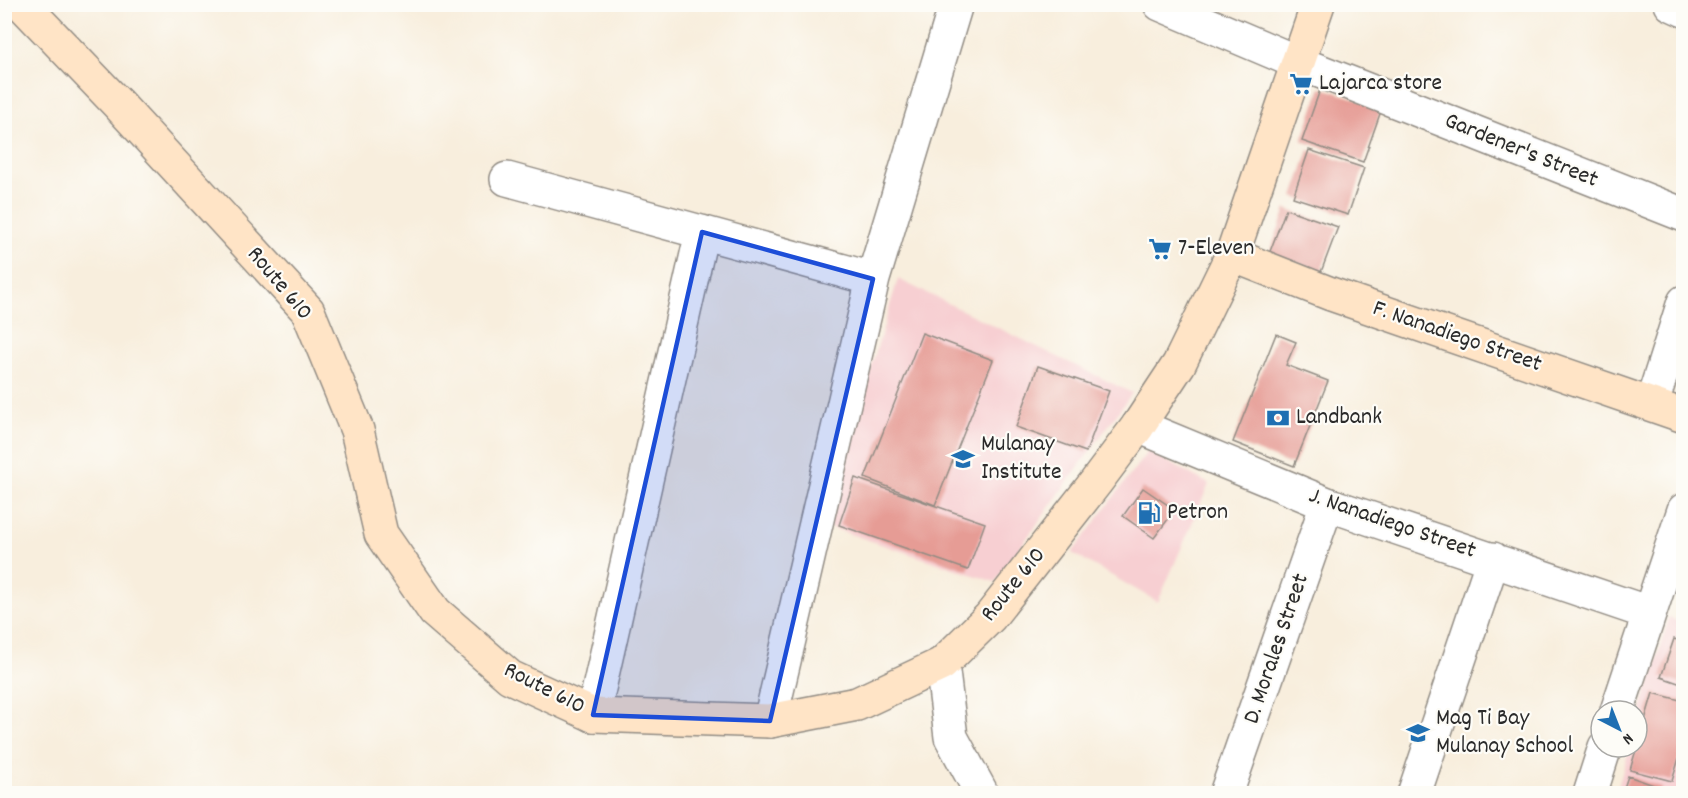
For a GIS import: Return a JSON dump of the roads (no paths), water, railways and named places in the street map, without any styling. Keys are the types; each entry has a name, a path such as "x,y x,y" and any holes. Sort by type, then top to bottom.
{"main road":[{"name":"Route 610","path":"22,4 117,103 308,311 357,430 381,534 435,612 510,677 593,715 770,721 857,704 942,664 990,617 1138,426 1179,364 1232,255 1318,4"},
{"name":"F. Nanadiego Street","path":"1232,255 1331,294 1652,403 1683,416"}],"street":[{"path":"770,721 873,279 956,4"},
{"name":"Gardener's Street","path":"1160,4 1299,63 1683,215"},
{"path":"1671,4 1683,9"},
{"path":"507,179 873,279"},
{"path":"593,715 702,232"},
{"path":"1652,403 1683,302"},
{"name":"J. Nanadiego Street","path":"1138,426 1327,504 1649,613"},
{"name":"D. Morales Street","path":"1226,794 1327,504"},
{"path":"1621,699 1683,510"},
{"path":"1414,794 1493,559"},
{"path":"942,664 951,737 982,794"},
{"path":"1590,794 1601,759"}],"place":[{"name":"Lajarca store","path":"1301,84"},
{"name":"7-Eleven","path":"1160,249"},
{"name":"Landbank","path":"1278,418"},
{"name":"Mulanay Institute","path":"963,459"},
{"name":"Petron","path":"1149,513"},
{"name":"Mag Ti Bay Mulanay School","path":"1418,733"}]}
